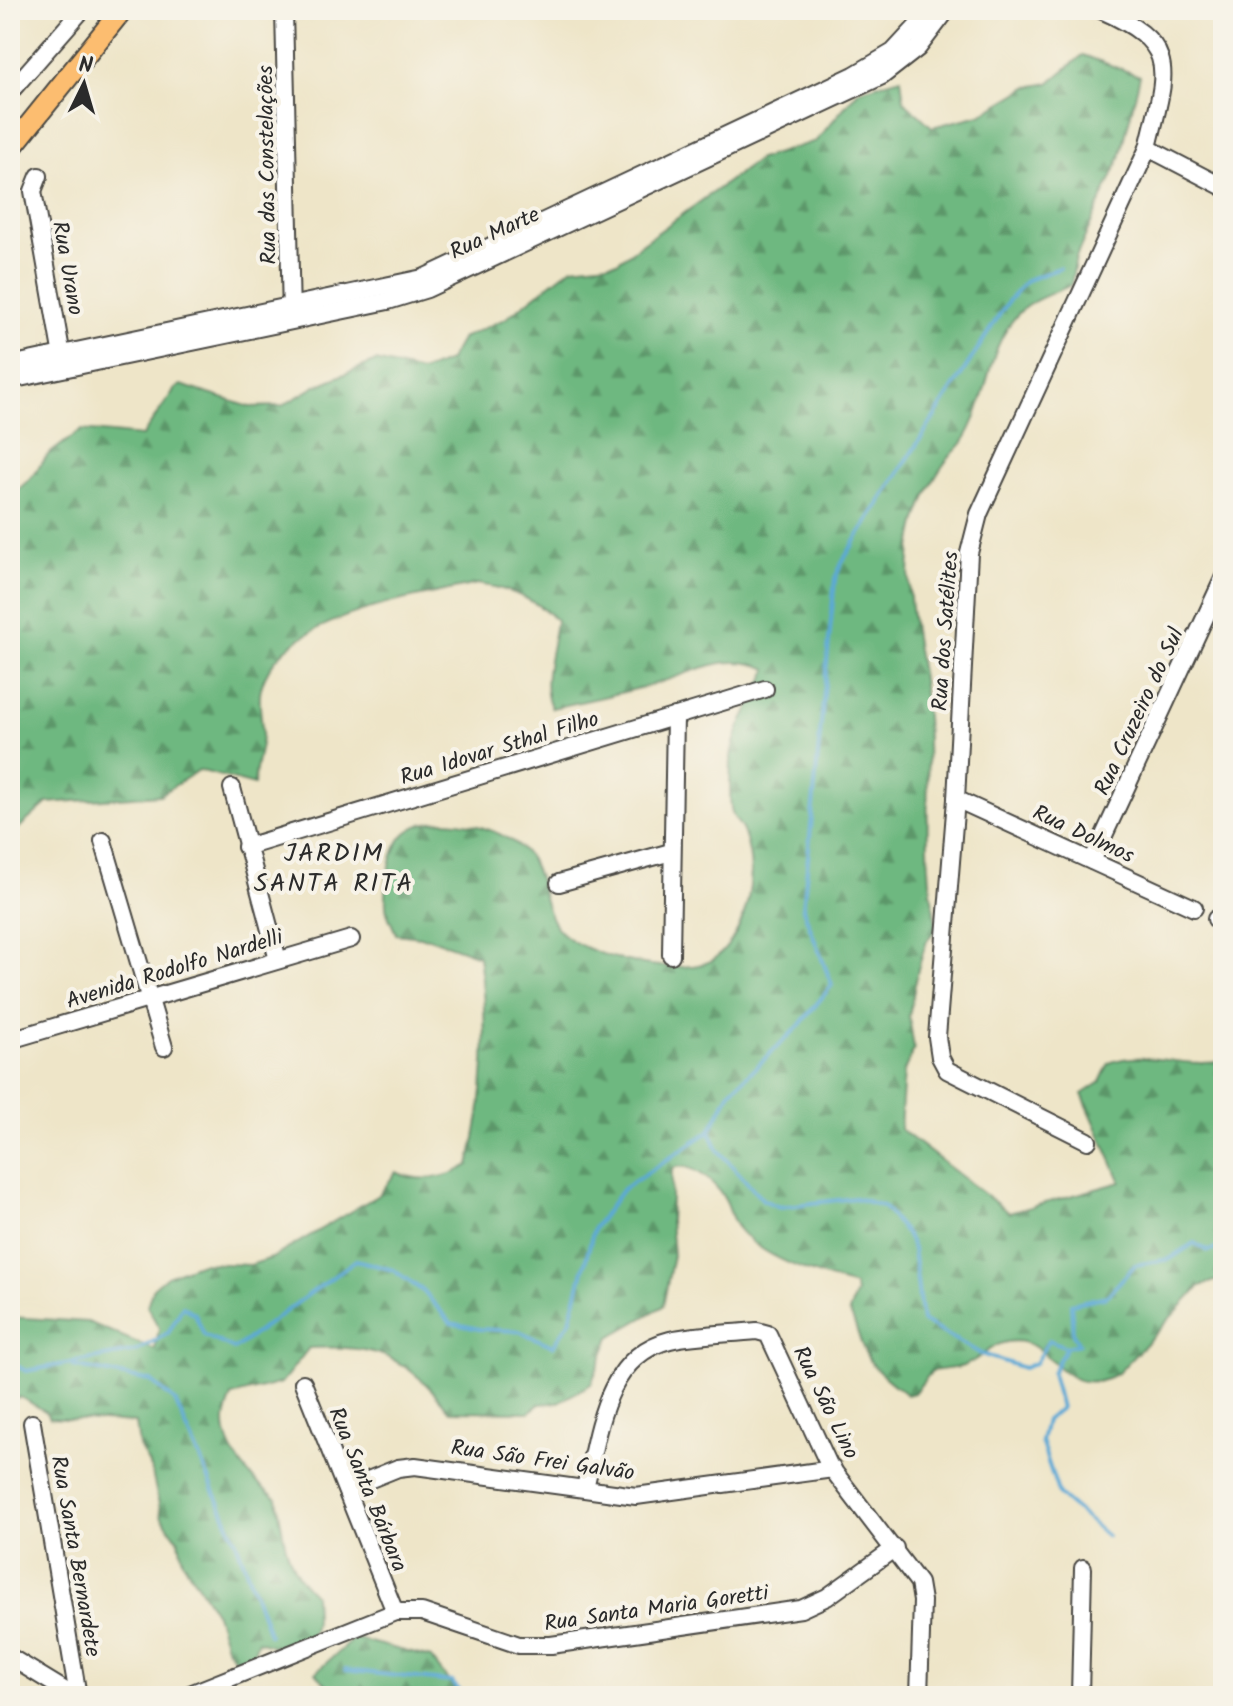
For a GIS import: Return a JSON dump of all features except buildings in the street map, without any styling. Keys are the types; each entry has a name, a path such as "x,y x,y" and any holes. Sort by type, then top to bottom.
{"main road":[{"path":"10,128 110,10"},
{"path":"10,149 122,10"}],"street":[{"path":"10,92 82,10"},
{"name":"Rua das Constelações","path":"284,10 291,312"},
{"name":"Rua Marte","path":"10,380 63,362 291,312 423,278 854,75 893,52 932,10"},
{"name":"Rua Marte","path":"291,312 388,301 427,289 882,76 918,48 947,10"},
{"name":"Rua dos Satélites","path":"1088,1141 947,1070 940,1057 937,1037 956,799 969,553 979,514 1148,148 1161,92 1160,56 1139,28 1101,10"},
{"path":"1148,148 1223,187"},
{"name":"Rua Urano","path":"39,176 33,191 63,362"},
{"name":"Rua Marte","path":"10,365 63,362"},
{"name":"Rua Cruzeiro do Sul","path":"1092,861 1223,579"},
{"name":"Rua Idovar Sthal Filho","path":"246,847 765,689"},
{"path":"671,955 675,716"},
{"path":"232,788 278,960"},
{"name":"Rua Dolmos","path":"956,799 1194,908"},
{"path":"103,841 164,1047"},
{"path":"559,883 671,852"},
{"name":"Avenida Rodolfo Nardelli","path":"12,1034 151,1000 351,939"},
{"name":"Rua São Lino","path":"585,1488 607,1400 616,1381 645,1351 668,1341 757,1331 768,1334 833,1469 909,1566 921,1592 919,1696"},
{"name":"Rua Santa Bárbara","path":"303,1383 395,1612"},
{"name":"Rua Santa Bernardete","path":"32,1423 76,1696"},
{"name":"Rua São Frei Galvão","path":"346,1489 398,1468 415,1466 636,1496 833,1469"},
{"name":"Rua Santa Maria Goretti","path":"185,1696 395,1612 422,1612 519,1645 551,1645 801,1609 827,1597 895,1548"},
{"path":"1080,1696 1083,1568"},
{"path":"10,1657 76,1696"}],"green space":[{"path":"1083,55 1140,76 1120,158 1076,257 1071,285 1029,305 1007,328 971,427 931,486 913,537 910,596 924,693 929,870 937,928 927,940 909,1016 914,1048 904,1071 900,1129 1009,1213 1121,1182 1082,1094 1100,1082 1109,1063 1137,1058 1194,1063 1223,1061 1223,1283 1218,1280 1200,1286 1118,1373 1098,1381 1082,1381 1069,1375 1036,1348 1023,1342 1007,1342 963,1366 932,1371 914,1393 907,1395 879,1371 866,1354 849,1312 856,1293 854,1286 824,1277 761,1249 738,1228 725,1200 711,1181 690,1168 675,1167 672,1172 670,1221 673,1255 663,1306 610,1337 591,1384 559,1402 540,1404 529,1412 450,1411 404,1366 373,1352 333,1348 309,1348 281,1383 232,1396 225,1421 229,1444 250,1475 277,1498 287,1550 297,1573 314,1594 315,1614 311,1634 291,1652 258,1641 248,1665 235,1659 227,1649 216,1614 183,1562 179,1541 162,1518 151,1468 139,1446 136,1423 49,1418 45,1411 20,1397 10,1399 10,1317 88,1322 155,1350 159,1328 147,1306 153,1288 167,1276 201,1263 250,1265 272,1258 380,1194 396,1172 415,1178 434,1178 469,1165 479,1114 484,1061 484,1008 479,956 429,938 396,934 386,909 386,888 396,847 407,832 419,825 447,821 463,823 492,831 516,844 531,862 558,929 588,949 660,966 703,964 717,957 736,932 748,900 750,883 748,850 731,807 731,758 741,725 768,669 754,664 727,662 634,690 552,708 546,689 556,620 548,612 520,595 477,584 420,596 353,614 321,627 294,643 273,663 260,694 262,737 254,785 199,770 160,795 47,803 10,836 12,495 30,479 48,455 81,430 142,436 181,385 250,407 282,406 316,386 376,361 421,372 449,361 462,338 505,319 572,267 617,262 759,159 816,141 859,90 901,78 904,101 932,127 980,115 1028,87 1049,83"},
{"path":"354,1638 431,1658 460,1696 335,1696 316,1672"}],"waterway":[{"path":"10,1362 26,1371 137,1351 168,1333 183,1306 195,1314 204,1335 234,1349 356,1260 393,1270 423,1291 451,1323 479,1329 519,1331 553,1346 570,1321 594,1228 623,1189 710,1131 730,1092 798,1027 832,985 803,909 835,579 842,562 1009,300 1027,280 1060,268"},
{"path":"710,1131 718,1150 763,1200 779,1207 855,1198 883,1206 907,1235 913,1249 922,1321 981,1354 1024,1368 1035,1363 1049,1340 1066,1347 1079,1344 1073,1334 1071,1304 1107,1296 1135,1265 1170,1259 1194,1243 1208,1251 1223,1248"},
{"path":"1066,1347 1052,1373 1061,1408 1046,1420 1041,1441 1059,1495 1107,1536"},
{"path":"73,1366 151,1381 175,1401 236,1541 269,1634"},
{"path":"345,1670 452,1682 463,1696"}],"district":[{"name":"JARDIM SANTA RITA","path":"334,867"}]}
